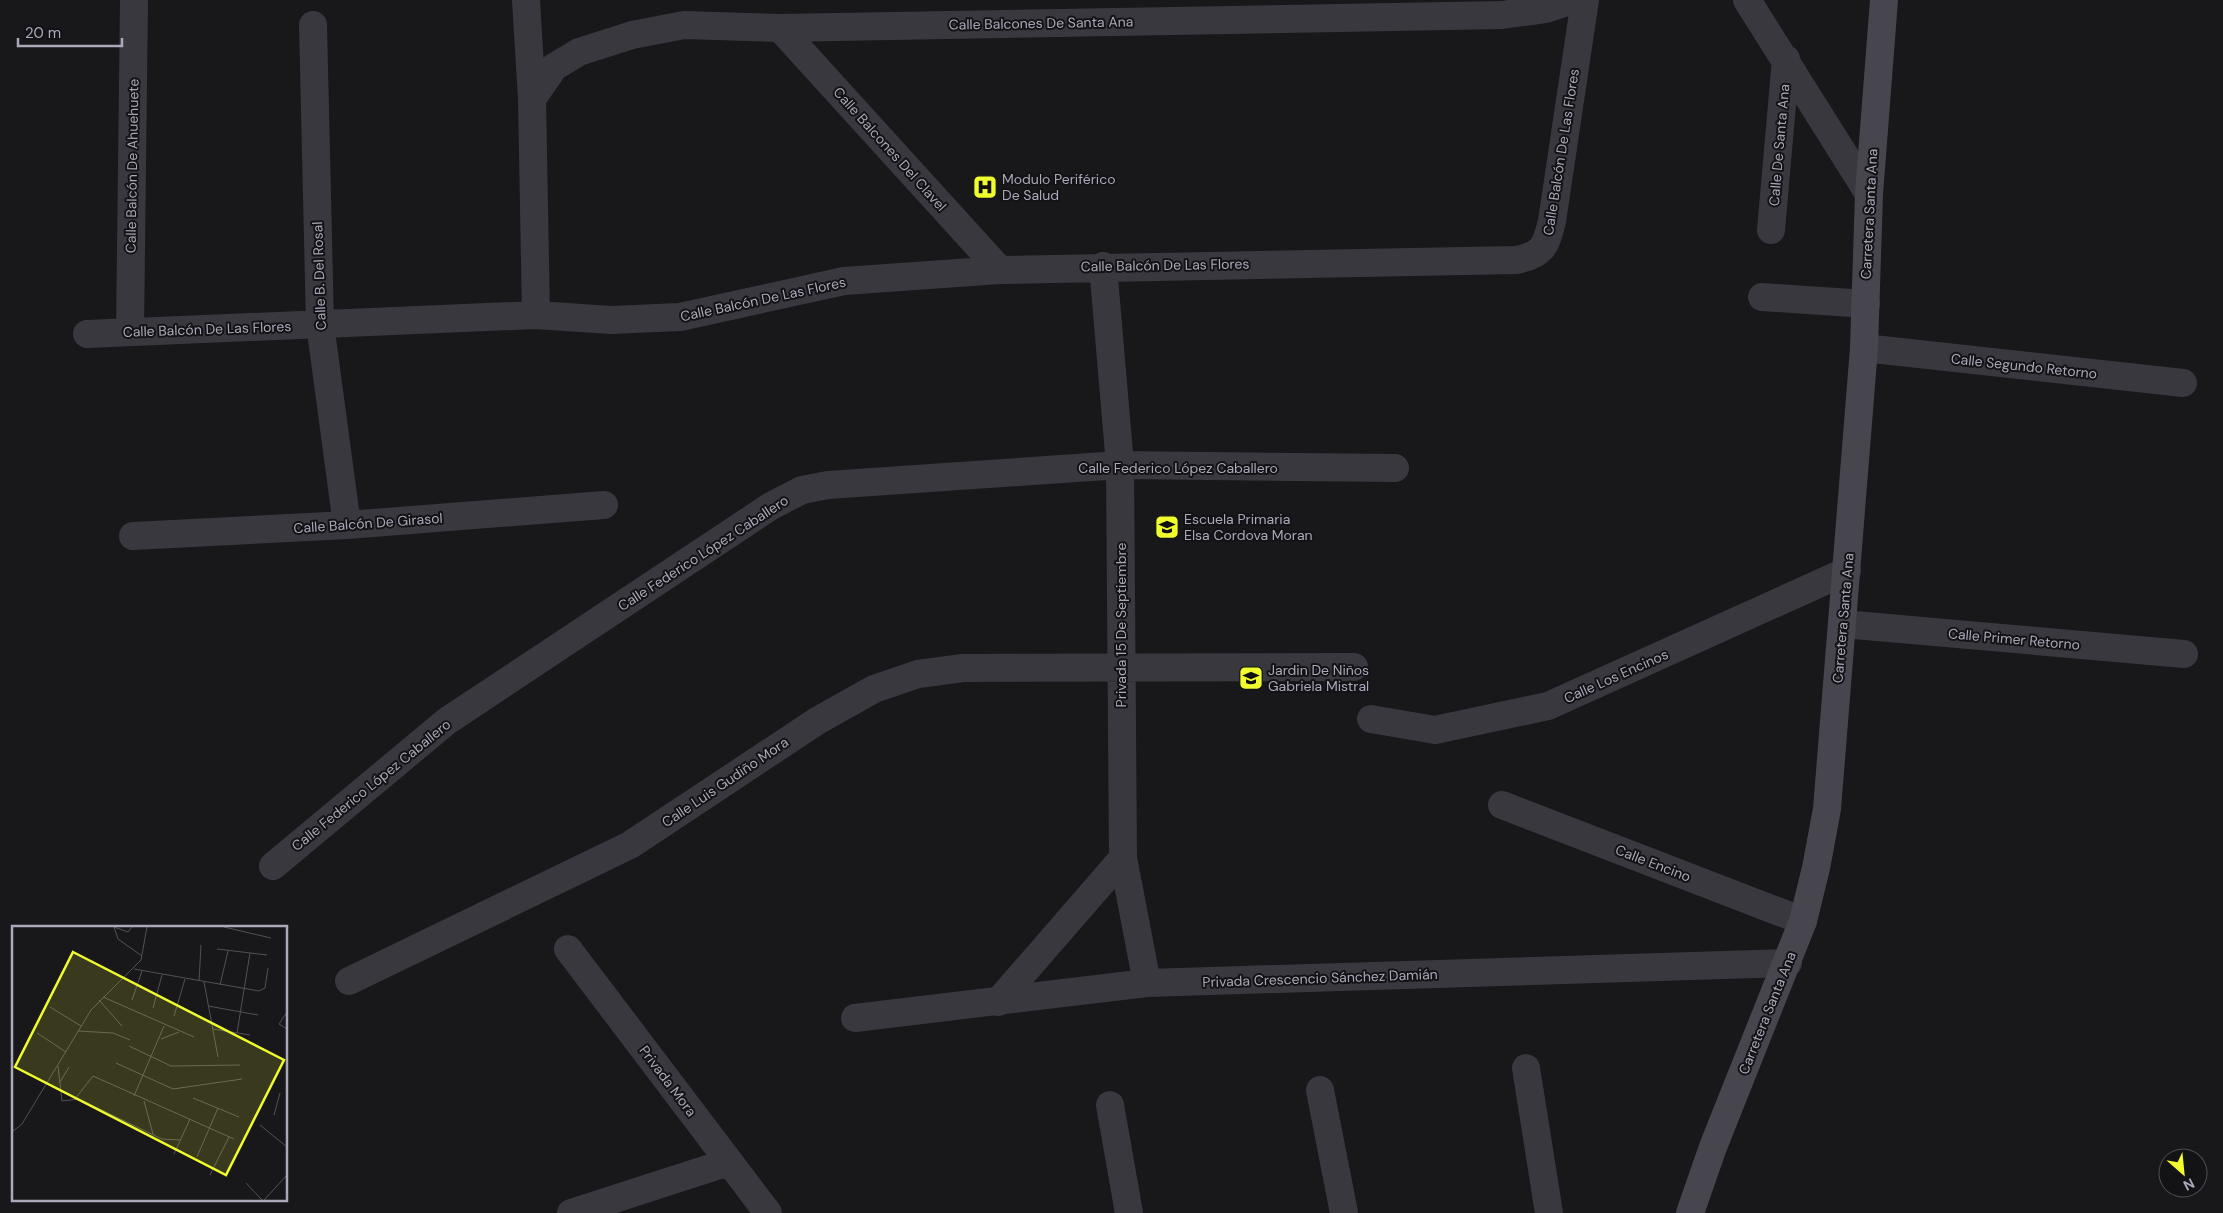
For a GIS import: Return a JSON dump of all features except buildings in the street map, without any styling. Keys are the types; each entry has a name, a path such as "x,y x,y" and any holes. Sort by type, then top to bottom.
{"main road":[{"name":"Carretera Santa Ana","path":"1690,1213 1713,1147 1788,963 1803,921 1816,868 1827,809 1864,348 1869,194 1884,0"}],"street":[{"name":"Calle Balcón De Ahuehuete","path":"130,332 134,0"},
{"path":"526,0 532,99 536,315"},
{"name":"Calle Balcones De Santa Ana","path":"532,99 554,67 579,52 632,35 684,25 780,28 1502,15 1546,9 1573,0"},
{"name":"Calle Balcón De Las Flores","path":"87,334 536,315 611,320 680,317 844,281 1000,270 1103,266 1516,260 1540,252 1547,241 1552,221 1585,0"},
{"path":"1747,0 1786,59 1869,194"},
{"name":"Calle B. Del Rosal","path":"313,25 320,324 347,526"},
{"name":"Calle Balcones Del Clavel","path":"780,28 1000,270"},
{"name":"Calle De Santa Ana","path":"1771,230 1786,59"},
{"name":"Privada 15 De Septiembre","path":"1103,266 1120,465 1123,858 1147,984"},
{"path":"1762,297 1866,304"},
{"name":"Calle Segundo Retorno","path":"1864,348 2184,383"},
{"name":"Calle Federico López Caballero","path":"273,866 447,721 771,506 802,490 828,484 1120,465 1395,468"},
{"name":"Calle Balcón De Girasol","path":"133,536 347,526 604,505"},
{"name":"Calle Los Encinos","path":"1371,719 1435,730 1548,706 1847,571"},
{"name":"Calle Primer Retorno","path":"1843,624 2184,654"},
{"name":"Calle Luis Gudiño Mora","path":"349,982 630,845 817,721 874,689 918,674 963,668 1354,667"},
{"name":"Calle Encino","path":"1502,805 1803,921"},
{"path":"998,1002 1123,858"},
{"name":"Privada Mora","path":"568,949 768,1213"},
{"name":"Privada Crescencio Sánchez Damián","path":"855,1018 1147,984 1788,963"},
{"path":"1526,1068 1549,1213"},
{"path":"1320,1090 1344,1213"},
{"path":"1110,1105 1129,1213"},
{"path":"571,1213 730,1162"}],"place":[{"name":"Modulo Periférico De Salud","path":"985,187"},
{"name":"Escuela Primaria Elsa Cordova Moran","path":"1167,527"},
{"name":"Jardin De Niños Gabriela Mistral","path":"1251,678"}]}
